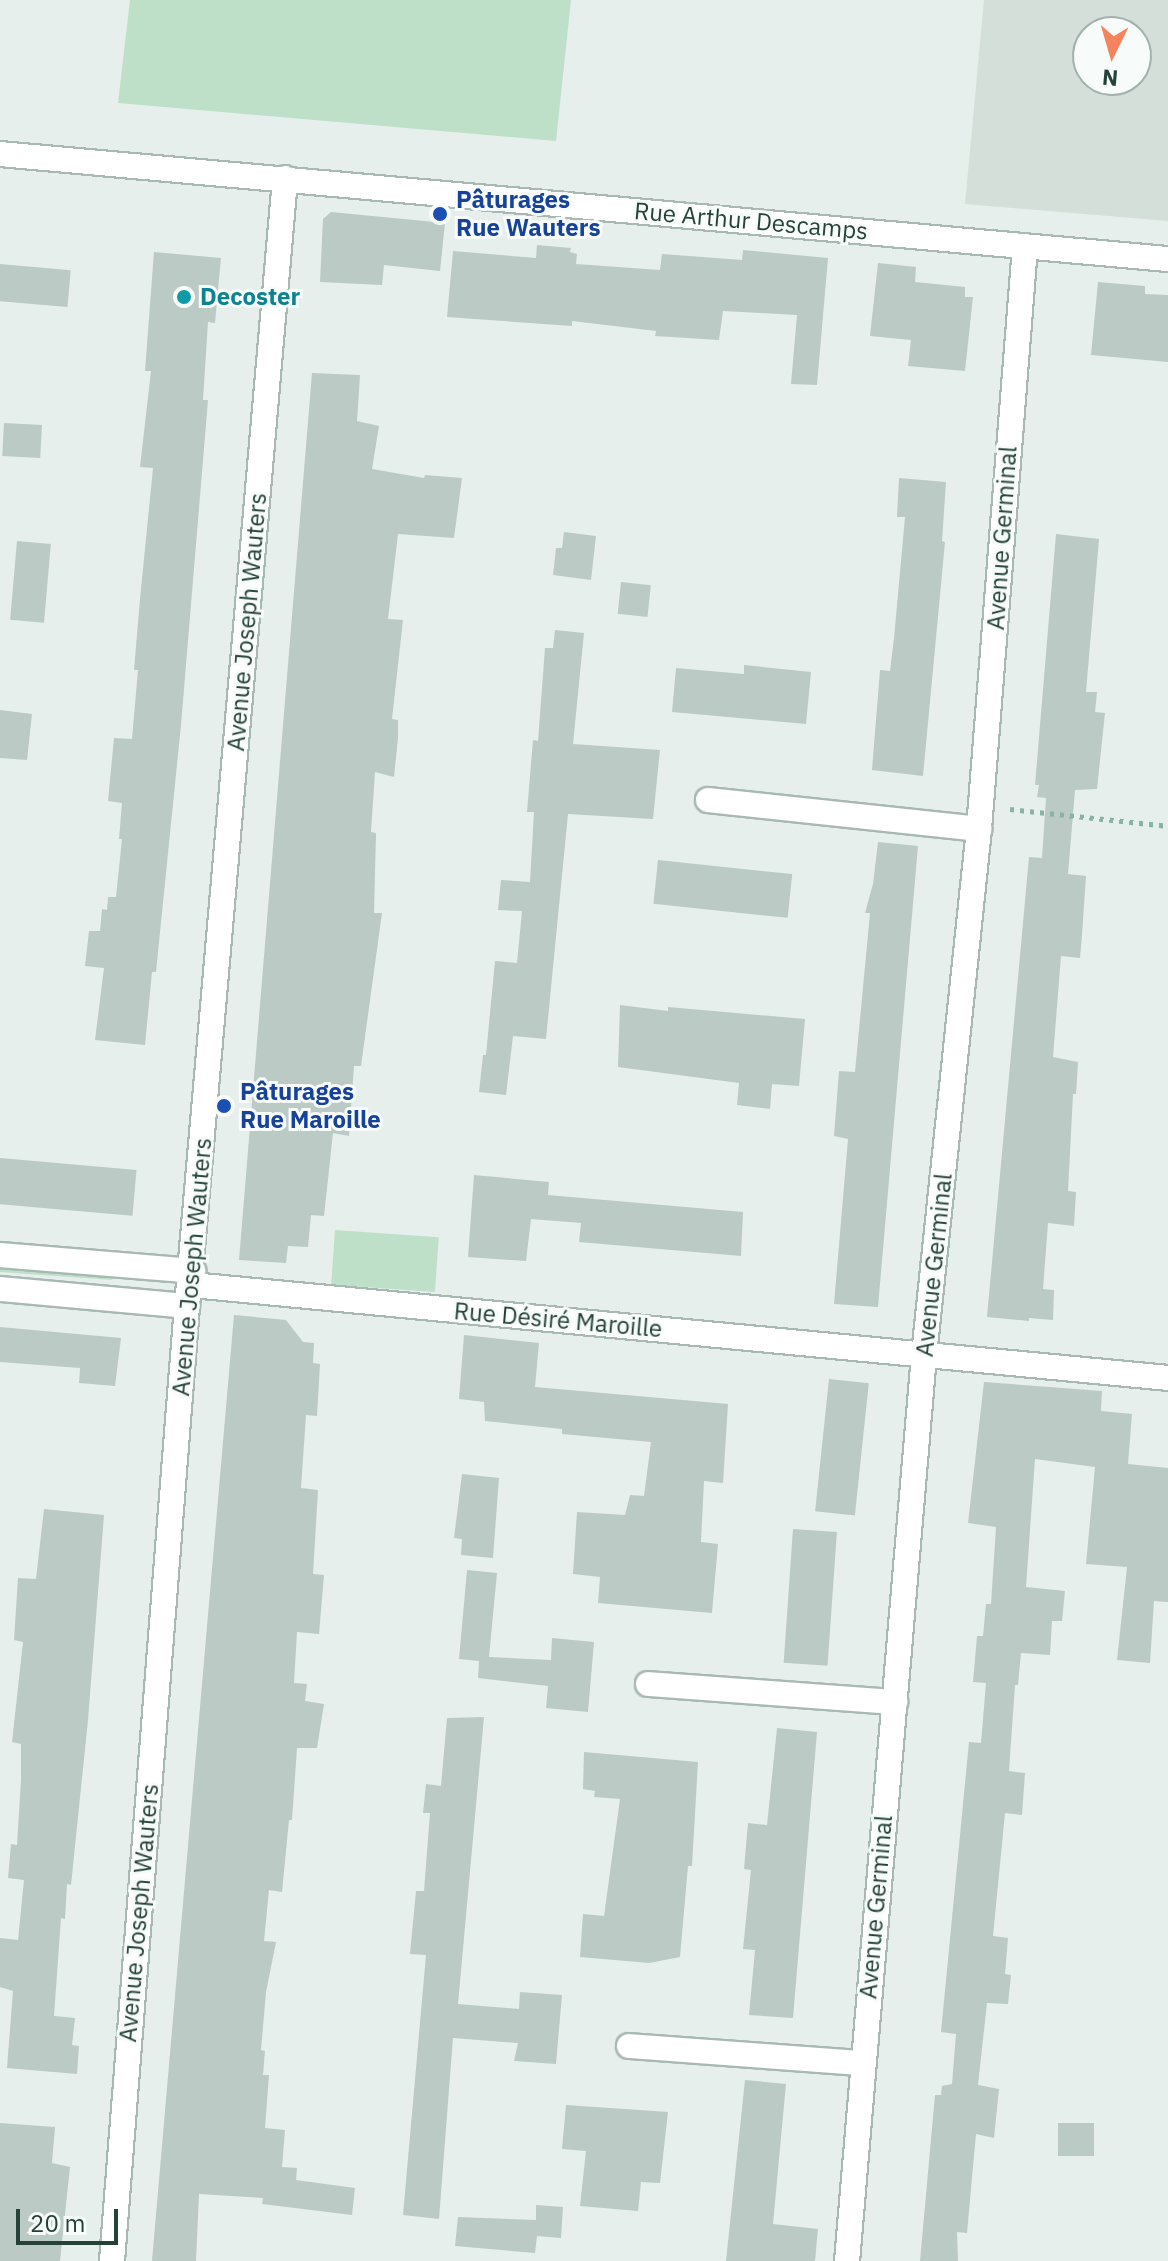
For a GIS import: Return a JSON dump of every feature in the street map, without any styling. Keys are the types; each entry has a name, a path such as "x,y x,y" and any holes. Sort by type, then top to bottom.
{"street":[{"name":"Rue Arthur Descamps","path":"0,154 1168,259"},
{"name":"Avenue Joseph Wauters","path":"112,2261 285,178"},
{"name":"Avenue Germinal","path":"847,2261 861,2063 924,1355 980,817 1025,247"},
{"path":"708,800 980,817"},
{"path":"0,1255 191,1287"},
{"path":"0,1289 191,1287"},
{"name":"Rue Désiré Maroille","path":"191,1287 1168,1378"},
{"path":"648,1684 895,1702"},
{"path":"629,2046 861,2063"}],"path":[{"path":"980,817 1168,826"}],"shaded area":[{"path":"984,0 1168,0 1168,221 965,204"}],"green space":[{"path":"130,0 571,0 556,141 118,103"},
{"path":"335,1230 439,1237 435,1292 331,1285"},
{"path":"0,1263 109,1273 112,1280 0,1272"}],"building":[{"path":"331,212 445,223 440,271 384,265 382,285 320,282 323,219"},
{"path":"537,245 571,248 570,252 577,254 576,264 660,270 662,254 742,260 743,250 828,258 817,385 791,384 797,315 723,311 719,340 655,336 656,331 572,321 572,326 447,317 453,251 536,258"},
{"path":"154,252 221,258 215,323 208,322 203,400 208,400 181,725 156,972 152,972 145,1045 95,1040 104,968 85,966 89,931 100,931 102,909 107,910 108,897 116,897 122,803 108,801 114,738 132,739 138,670 134,670 153,468 140,467 151,371 145,371"},
{"path":"878,263 916,267 915,282 965,287 965,297 973,297 965,371 908,366 911,340 870,336"},
{"path":"0,264 71,270 68,307 0,301"},
{"path":"1098,282 1145,286 1145,294 1168,295 1168,362 1091,355"},
{"path":"312,373 360,375 357,421 379,426 372,469 424,478 425,475 462,478 454,538 398,534 388,619 403,620 392,719 398,720 398,738 394,777 375,772 371,832 376,833 374,913 382,913 361,1066 354,1066 349,1136 333,1133 324,1216 311,1215 308,1247 288,1246 286,1263 239,1260"},
{"path":"4,423 42,425 40,458 2,456"},
{"path":"899,478 946,482 942,541 945,542 923,776 872,770 880,670 890,671 894,638 905,517 897,517"},
{"path":"564,532 596,536 591,580 553,575 556,548 562,548"},
{"path":"1056,534 1099,539 1086,692 1097,692 1095,712 1105,713 1097,789 1075,790 1068,874 1086,876 1082,935 1080,958 1061,956 1053,1057 1078,1062 1076,1094 1073,1094 1068,1191 1076,1192 1074,1226 1048,1223 1043,1289 1054,1290 1053,1320 1029,1318 1029,1321 987,1317 1029,857 1042,858 1046,798 1037,797 1039,785 1035,785"},
{"path":"17,541 51,544 44,623 10,620"},
{"path":"621,582 651,585 647,617 618,614"},
{"path":"555,630 584,633 573,744 660,750 653,819 568,814 546,1039 513,1036 506,1095 479,1092 483,1055 486,1055 495,961 517,963 522,911 498,910 501,880 530,882 534,812 527,812 533,740 538,741 545,648 553,648"},
{"path":"744,665 811,672 806,724 672,712 676,668 744,674"},
{"path":"0,710 32,714 27,760 0,758"},
{"path":"878,842 918,846 878,1307 834,1304 848,1139 834,1136 839,1071 855,1072 870,913 865,913 873,884"},
{"path":"658,860 792,874 788,918 653,904"},
{"path":"620,1005 805,1019 799,1086 772,1084 770,1109 737,1105 739,1083 618,1067"},
{"path":"0,1158 136,1170 132,1216 0,1204"},
{"path":"474,1175 549,1182 548,1195 743,1212 741,1256 579,1242 581,1223 531,1219 526,1261 468,1257"},
{"path":"234,1315 286,1320 303,1342 314,1343 313,1363 320,1364 317,1416 306,1415 301,1488 318,1490 313,1574 324,1575 319,1634 297,1632 294,1683 307,1684 305,1701 324,1704 317,1748 297,1748 292,1820 289,1820 282,1892 269,1890 264,1941 276,1942 266,1992 261,2050 265,2051 263,2075 269,2075 265,2128 285,2130 282,2167 297,2168 296,2180 355,2188 352,2215 262,2204 263,2198 199,2194 196,2261 152,2261"},
{"path":"0,1327 121,1338 115,1386 79,1383 80,1368 0,1362"},
{"path":"464,1335 539,1343 535,1387 728,1404 723,1483 704,1481 701,1542 718,1544 712,1613 598,1603 600,1577 573,1574 577,1512 625,1515 630,1495 644,1496 651,1442 562,1434 562,1429 485,1421 484,1402 459,1399"},
{"path":"829,1379 869,1383 855,1515 815,1511"},
{"path":"984,1382 1102,1391 1101,1411 1132,1414 1128,1464 1168,1468 1168,1602 1154,1601 1150,1663 1117,1660 1127,1567 1086,1564 1095,1467 1035,1459 1026,1587 1065,1591 1062,1621 1052,1621 1050,1655 1021,1653 1018,1685 1015,1685 1009,1771 1025,1773 1022,1815 1005,1813 993,1936 1008,1938 1005,1974 1011,1975 1008,2004 987,2003 978,2085 999,2089 994,2138 976,2134 967,2233 957,2232 958,2261 920,2261 935,2095 941,2095 942,2086 952,2084 956,2034 941,2032 969,1742 981,1743 986,1683 973,1682 977,1636 983,1636 986,1604 991,1604 996,1527 968,1523"},
{"path":"462,1474 499,1478 493,1558 461,1555 462,1539 454,1538"},
{"path":"44,1509 104,1515 88,1720 71,1885 67,1884 65,1919 61,1918 54,2016 75,2018 72,2045 79,2046 77,2074 7,2068 13,1991 0,1987 0,1938 18,1940 24,1880 8,1878 11,1844 17,1845 21,1780 21,1744 12,1742 23,1642 14,1640 18,1578 36,1579"},
{"path":"793,1529 837,1532 828,1666 784,1663"},
{"path":"467,1570 497,1573 489,1657 551,1660 552,1638 594,1642 588,1712 546,1708 548,1686 478,1678 479,1661 459,1659"},
{"path":"484,1717 458,2004 519,2009 520,1992 562,1995 556,2064 514,2061 518,2043 453,2038 439,2219 403,2215 426,1955 410,1954 416,1891 424,1891 430,1813 423,1813 426,1784 441,1786 447,1718"},
{"path":"777,1728 817,1732 793,2018 749,2015 755,1950 743,1949 751,1870 744,1869 748,1823 767,1825"},
{"path":"584,1752 698,1762 692,1866 688,1866 680,1957 649,1963 580,1957 583,1914 604,1916 620,1799 594,1797 595,1791 583,1789"},
{"path":"745,2080 786,2084 773,2224 818,2229 815,2261 726,2261"},
{"path":"566,2105 668,2112 660,2183 641,2182 638,2211 580,2206 586,2151 562,2149"},
{"path":"0,2123 55,2127 52,2163 70,2167 60,2261 0,2261"},
{"path":"1058,2123 1094,2123 1094,2156 1058,2156"},
{"path":"536,2205 563,2207 561,2238 537,2236 535,2253 455,2246 458,2217 536,2220"}],"place":[{"name":"Pâturages Rue Wauters","path":"440,214"},
{"name":"Decoster","path":"184,297"},
{"name":"Pâturages Rue Maroille","path":"224,1106"}]}
